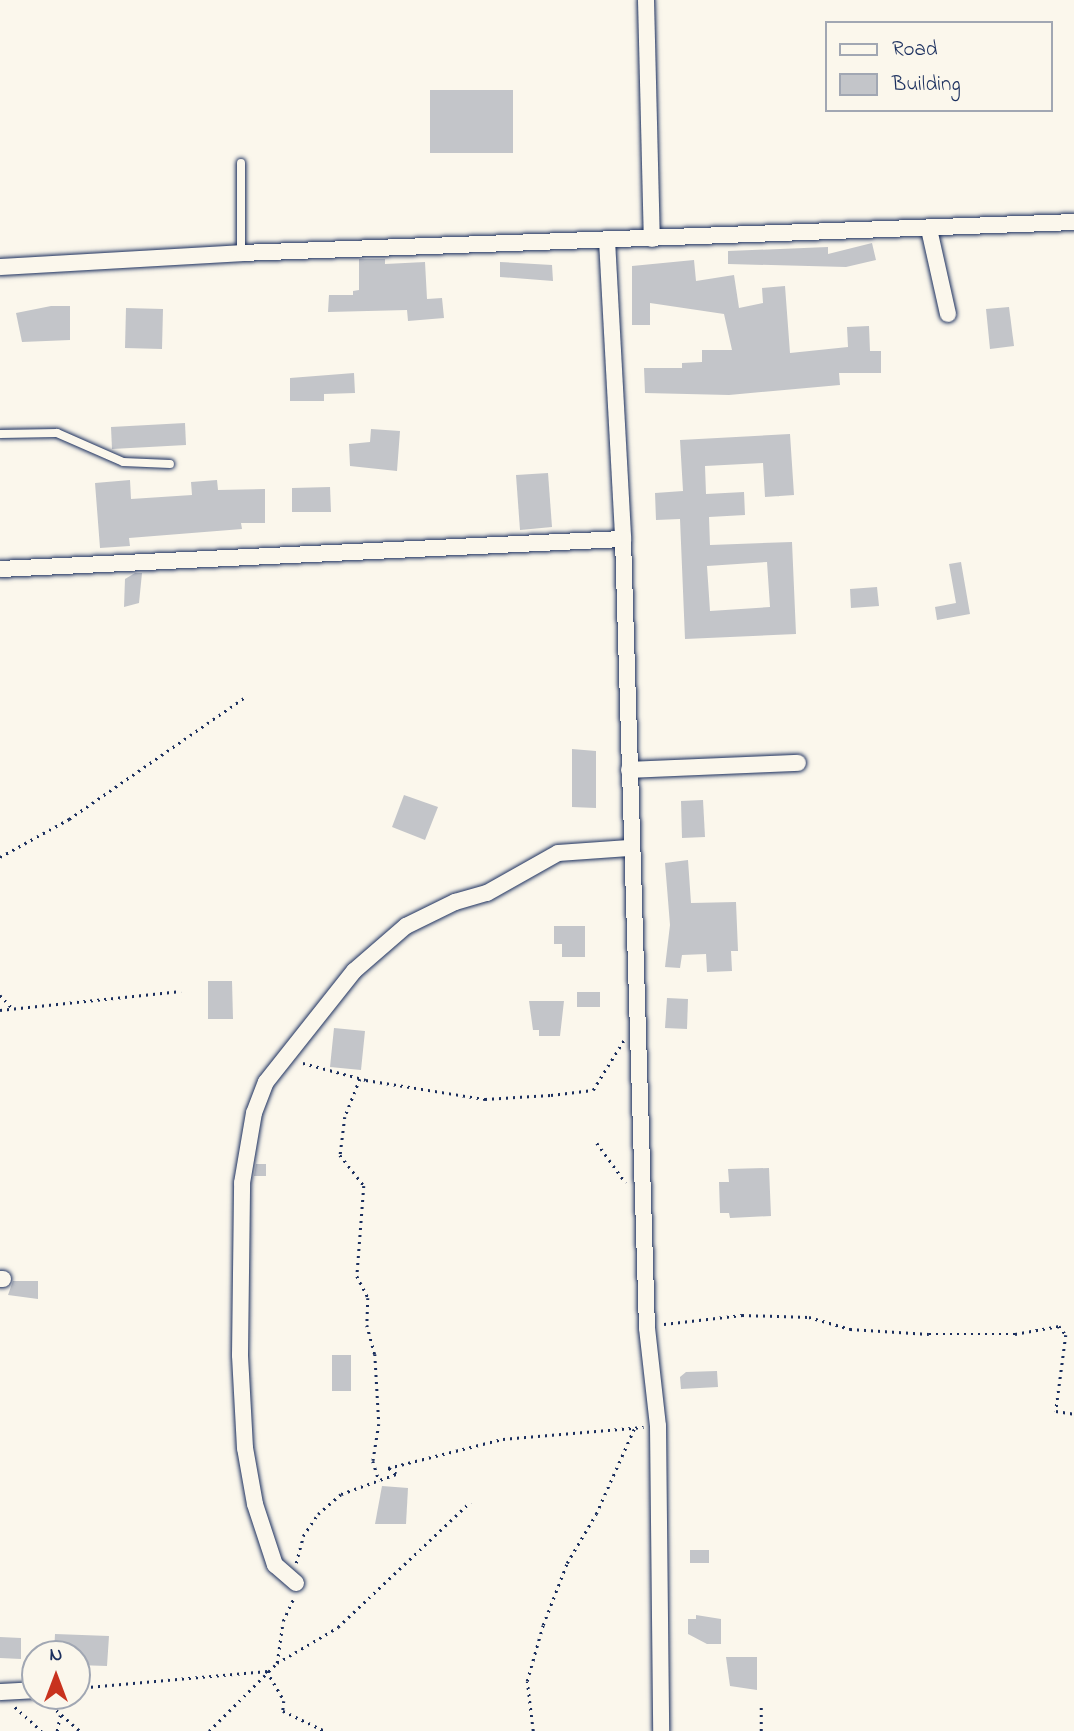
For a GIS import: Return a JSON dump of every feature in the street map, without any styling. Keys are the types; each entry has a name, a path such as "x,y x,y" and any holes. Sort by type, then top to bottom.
{"street":[{"path":"646,0 652,239"},
{"path":"0,267 241,253 1074,222"},
{"path":"929,229 948,314"},
{"path":"607,240 623,539 629,848 646,1211 647,1328 658,1426 661,1731"},
{"path":"0,569 623,539"},
{"path":"629,770 798,763"},
{"path":"296,1583 275,1565 255,1504 245,1448 240,1355 242,1183 254,1113 267,1082 354,971 406,926 455,902 487,893 558,853 629,848"},
{"path":"0,1692 21,1691"}],"lane":[{"path":"241,163 241,253"},
{"path":"0,434 57,433 124,462 170,464"}],"path":[{"path":"0,858 80,811 245,698"},
{"path":"0,1010 181,991"},
{"path":"0,995 13,1009"},
{"path":"285,1058 360,1079 485,1099 593,1090 620,1042 636,1034"},
{"path":"360,1079 345,1117 340,1155 364,1186 358,1276 368,1298 367,1325 375,1354 379,1424 373,1461 379,1481"},
{"path":"597,1143 630,1188"},
{"path":"647,1328 742,1315 809,1317 850,1329 929,1334 1015,1334 1059,1326 1066,1335 1056,1411 1074,1414"},
{"path":"277,1663 296,1583 298,1550 318,1514 341,1494 396,1474 388,1468 468,1446 658,1426"},
{"path":"533,1731 527,1681 543,1625 567,1563 635,1428"},
{"path":"209,1731 267,1671 338,1627 470,1502"},
{"path":"91,1687 267,1671"},
{"path":"267,1671 284,1701 283,1712 325,1731"},
{"path":"0,1692 42,1731"},
{"path":"761,1706 761,1731"},
{"path":"56,1710 80,1731"},
{"path":"57,1731 60,1714"}],"building":[{"path":"430,90 513,90 513,153 430,153"},
{"path":"872,243 876,260 846,267 728,264 728,251 828,247 828,254"},
{"path":"359,259 385,259 385,264 425,262 427,299 442,298 444,318 408,321 407,310 328,312 329,295 353,295 353,291 359,290"},
{"path":"694,260 696,281 734,275 739,308 763,303 762,288 785,286 790,353 848,347 847,327 869,326 870,351 881,351 881,373 839,373 840,385 729,395 645,393 644,368 682,368 682,363 702,362 702,350 732,350 724,314 650,303 650,325 632,325 632,266"},
{"path":"500,262 552,265 553,281 500,277"},
{"path":"51,306 70,306 70,340 22,342 16,313"},
{"path":"1009,307 1014,346 990,349 986,309"},
{"path":"126,308 163,309 162,349 125,348"},
{"path":"354,373 355,393 324,394 324,401 290,401 290,378"},
{"path":"185,423 186,445 112,449 111,427"},
{"path":"371,429 400,431 397,471 350,466 349,444 370,442"},
{"path":"790,434 794,495 765,497 763,463 705,466 706,494 744,492 745,515 709,517 710,545 792,542 796,634 685,639 680,519 656,520 655,493 683,491 680,440","holes":["767,562 770,607 710,611 707,566"]},
{"path":"548,473 552,527 520,530 516,475"},
{"path":"130,480 131,499 192,495 191,482 217,480 218,490 265,489 265,523 241,523 242,529 129,538 130,546 100,548 95,483"},
{"path":"330,487 331,512 292,512 292,488"},
{"path":"961,562 970,614 937,620 935,607 956,603 949,564"},
{"path":"135,573 142,573 139,603 124,607 125,579"},
{"path":"877,587 879,606 851,608 850,589"},
{"path":"572,749 596,751 596,808 572,807"},
{"path":"404,795 438,807 425,840 392,827"},
{"path":"703,800 705,837 682,838 681,801"},
{"path":"688,860 691,903 736,902 738,951 731,951 732,971 707,972 706,954 682,955 680,968 665,967 670,925 665,863"},
{"path":"554,926 585,926 585,957 562,957 562,944 554,944"},
{"path":"208,981 232,981 233,1019 208,1019"},
{"path":"577,992 600,992 600,1007 577,1007"},
{"path":"667,998 688,999 687,1029 665,1028"},
{"path":"529,1001 564,1001 560,1036 539,1036 539,1030 533,1030"},
{"path":"334,1028 365,1031 361,1070 330,1067"},
{"path":"256,1164 266,1164 266,1176 254,1176"},
{"path":"769,1168 771,1216 730,1218 729,1213 720,1213 719,1182 729,1182 728,1169"},
{"path":"13,1281 38,1281 38,1299 8,1295"},
{"path":"332,1355 351,1355 351,1391 332,1391"},
{"path":"717,1371 718,1387 681,1389 680,1377 686,1372"},
{"path":"382,1486 408,1488 406,1524 375,1524"},
{"path":"690,1550 709,1550 709,1563 690,1563"},
{"path":"696,1615 721,1619 721,1644 707,1644 688,1634 688,1619 696,1619"},
{"path":"55,1634 109,1636 107,1666 91,1665 91,1640 55,1640"},
{"path":"0,1637 21,1638 21,1659 0,1658"},
{"path":"726,1657 757,1657 757,1690 730,1686"}]}
